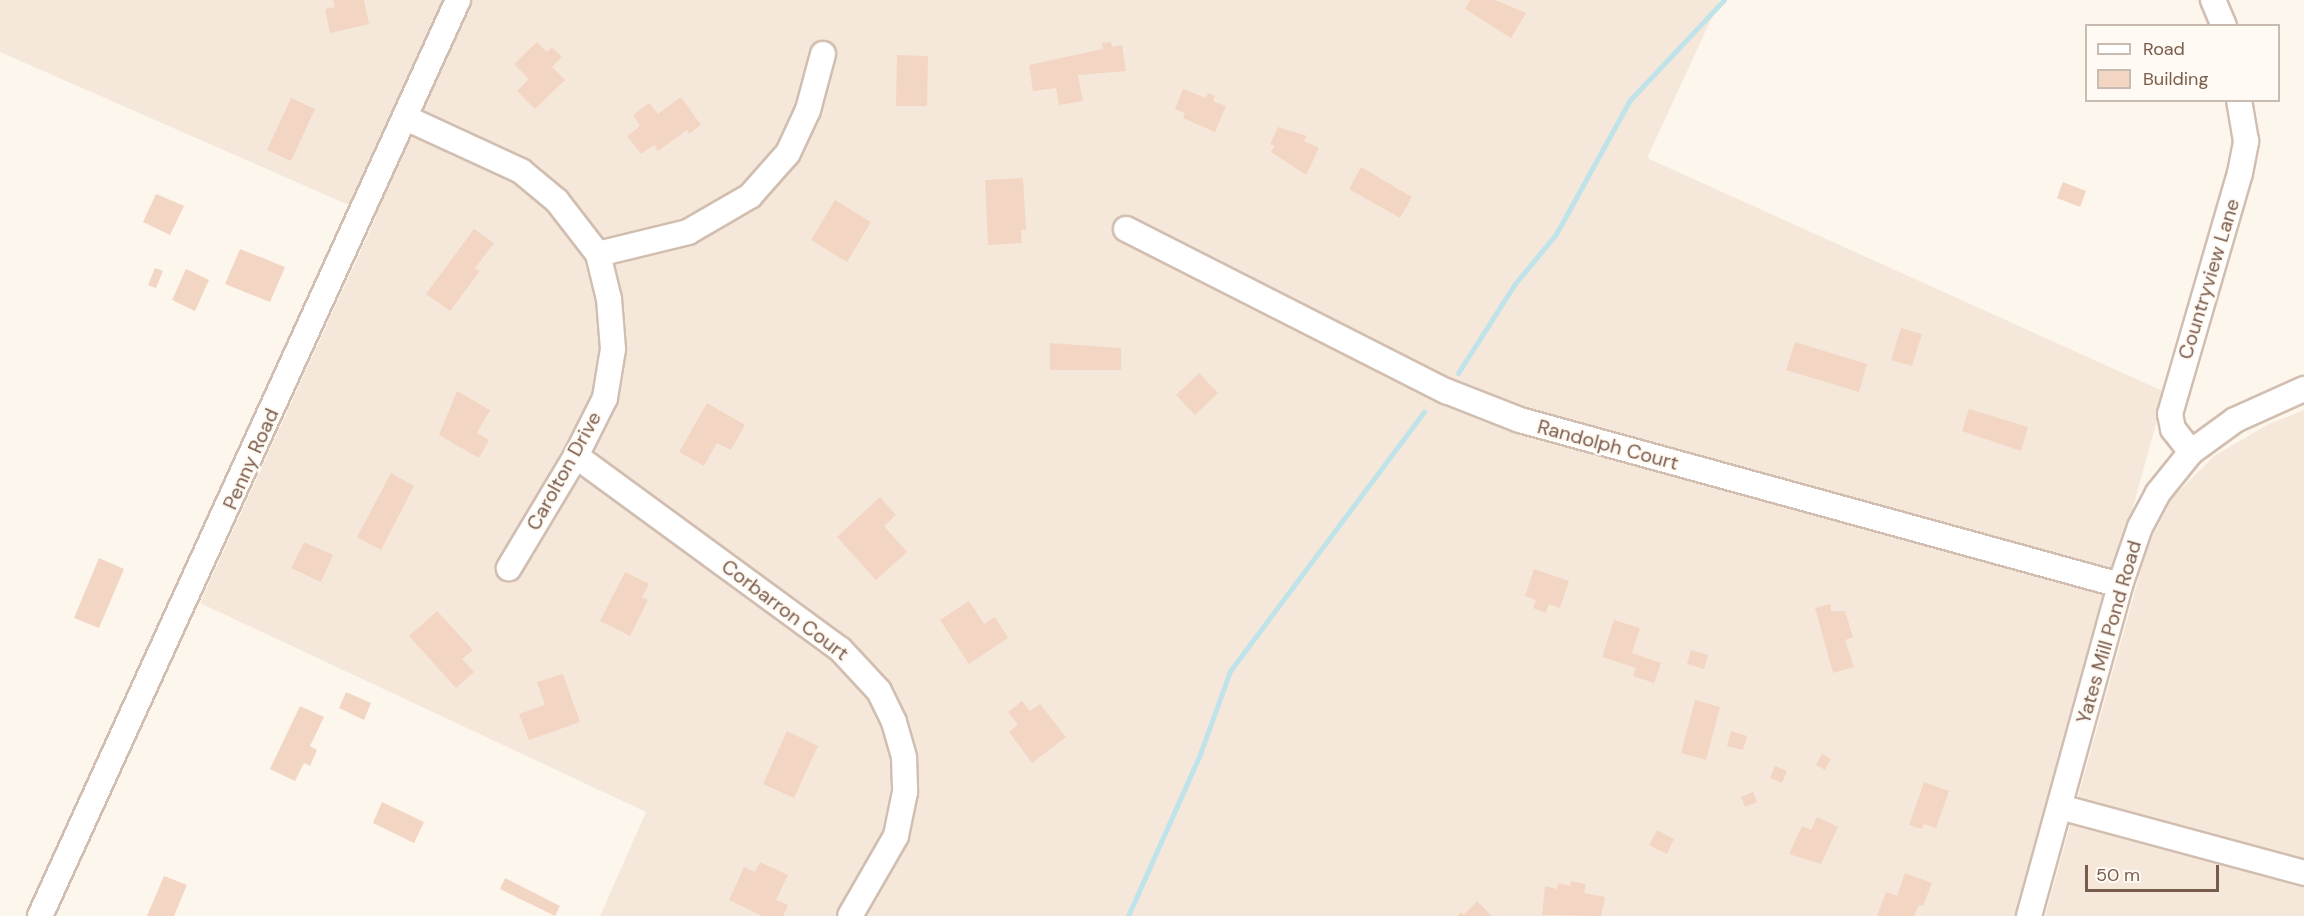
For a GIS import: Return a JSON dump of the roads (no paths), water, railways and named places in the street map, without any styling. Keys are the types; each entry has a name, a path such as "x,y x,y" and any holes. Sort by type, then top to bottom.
{"street":[{"name":"Penny Road","path":"40,916 458,0"},
{"path":"2213,0 2223,24"},
{"path":"598,254 688,232 750,196 788,153 808,110 823,54"},
{"name":"Countryview Lane","path":"2191,452 2173,429 2173,395 2240,173 2246,141 2239,102"},
{"name":"Carolton Drive","path":"406,118 521,171 557,201 598,254 609,299 613,349 605,398 576,456 509,568"},
{"name":"Randolph Court","path":"1126,229 1446,391 1500,413 2120,585"},
{"name":"Yates Mill Pond Road","path":"2030,916 2120,585 2154,502 2191,452 2235,420 2304,389"},
{"name":"Corbarron Court","path":"576,456 840,649 879,691 894,722 904,758 905,792 896,836 850,916"},
{"path":"2060,807 2304,873"}],"waterway":[{"path":"1458,373 1514,285 1556,234 1630,100 1724,0"},
{"path":"1128,916 1200,754 1230,671 1424,412"}]}
